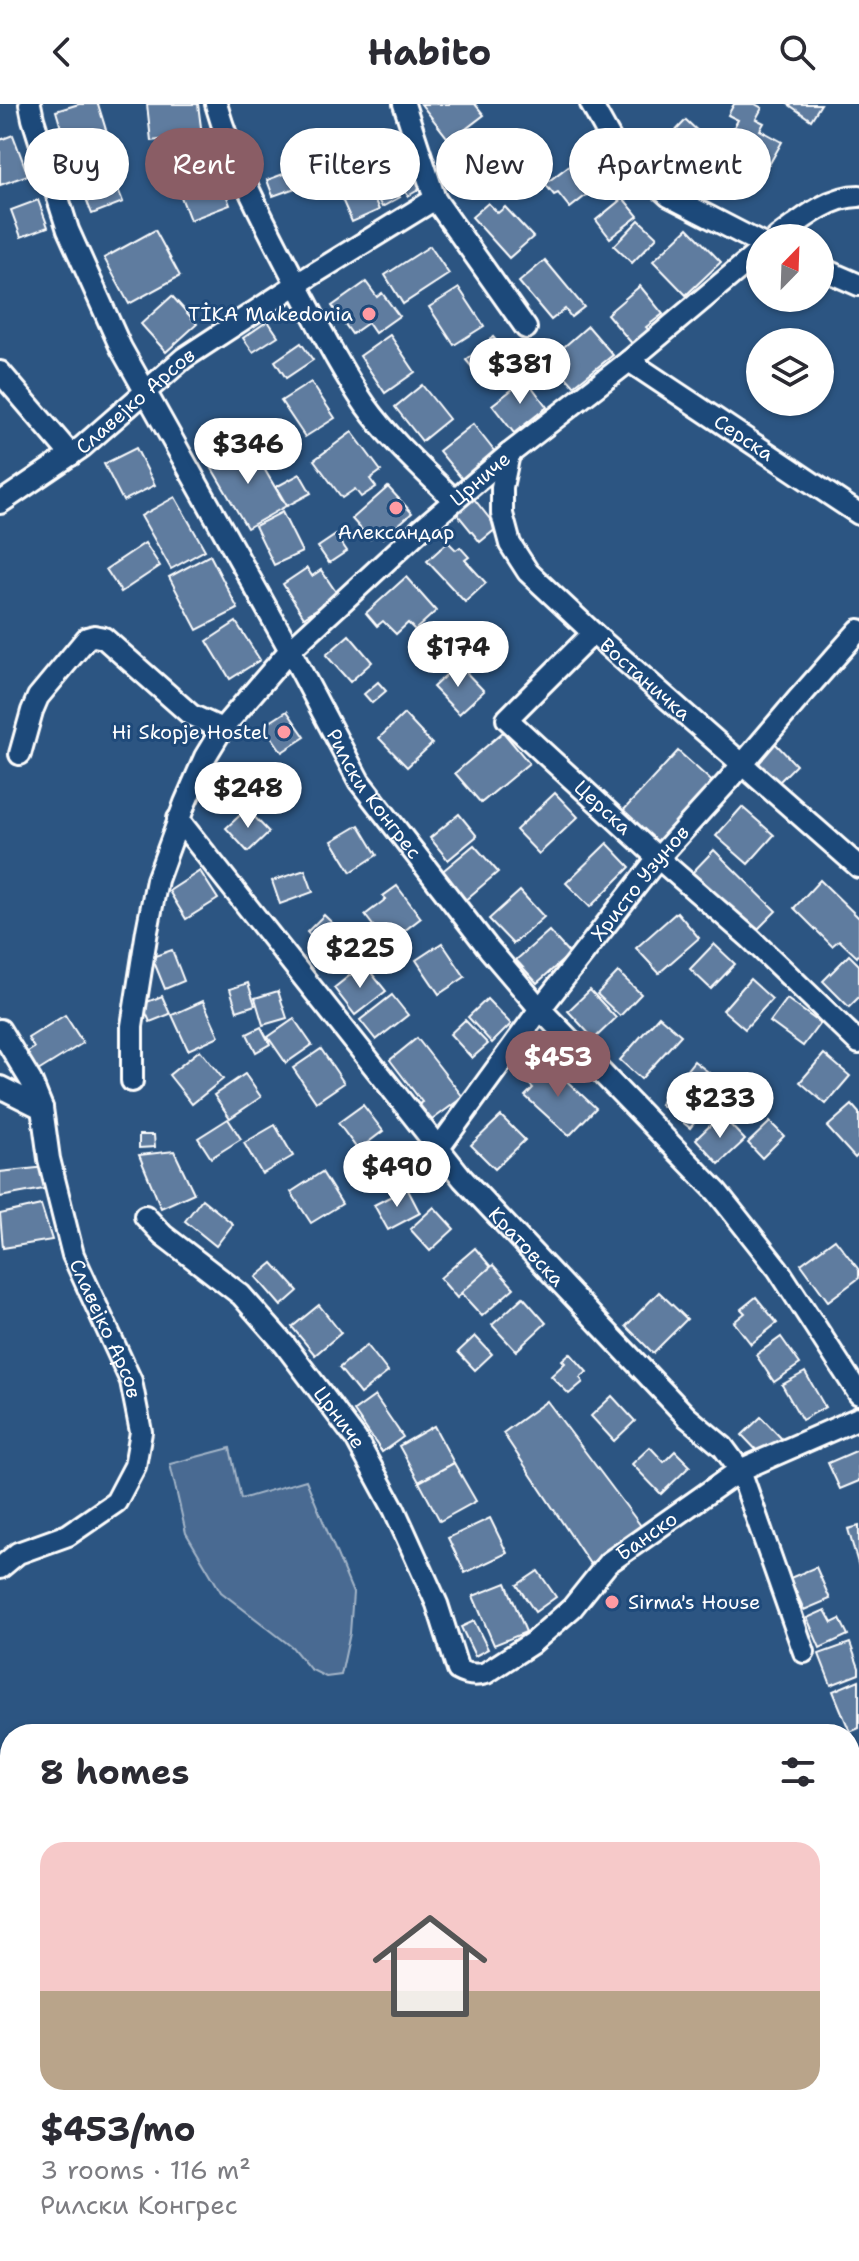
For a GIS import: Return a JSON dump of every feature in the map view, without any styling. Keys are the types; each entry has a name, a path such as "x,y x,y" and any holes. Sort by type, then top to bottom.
{"street":[{"name":"Рилски Конгрес","path":"30,104 68,230 121,348 290,650 359,781 489,949 540,1009 717,1192 778,1269 859,1394"},
{"path":"216,104 237,165 329,344 367,406 400,447 454,500"},
{"path":"404,104 435,199 526,328"},
{"path":"591,104 615,147 669,196 746,236"},
{"path":"798,224 824,207 859,196"},
{"name":"Славејко Арсов","path":"0,503 71,455 184,358 435,199"},
{"name":"Црниче","path":"132,1081 132,1026 157,880 178,819 205,757 222,729 290,650 454,500 629,361 746,263"},
{"path":"834,274 859,285"},
{"name":"Серска","path":"629,361 859,514"},
{"path":"0,372 71,455"},
{"name":"Востаничка","path":"509,454 501,501 505,529 510,544 528,572 859,867"},
{"name":"Христо Узунов","path":"438,1149 540,1009 658,858 859,630"},
{"name":"Церска","path":"593,633 507,719 750,938 859,1043"},
{"path":"20,754 38,697 87,638 94,636 104,638 191,715 222,729"},
{"name":"Кратовска","path":"178,819 463,1179 687,1417 723,1447 740,1470 804,1652"},
{"name":"Славејко Арсов","path":"0,1030 31,1081 42,1108 49,1159 73,1255 131,1381 141,1432 135,1466 116,1502 68,1535 18,1553 0,1568"},
{"path":"0,1087 42,1108"},
{"name":"Црниче","path":"145,1216 163,1235 241,1295 285,1345 356,1439 394,1509 431,1592 458,1670"},
{"name":"Банско","path":"458,1670 472,1675 486,1673 532,1643 572,1608 608,1563 740,1470 859,1418"}],"shaded area":[{"path":"230,1448 241,1499 306,1480 353,1593 350,1633 341,1675 326,1677 310,1669 292,1647 221,1592 186,1533 170,1464"}],"building":[{"path":"79,104 98,104 105,128 61,128 56,111"},
{"path":"147,104 198,104 201,128 150,128"},
{"path":"421,104 475,104 484,115 467,128 440,128"},
{"path":"734,104 755,104 762,108 756,119 764,123 761,128 733,128 738,120 728,115"},
{"path":"788,104 821,104 811,120"},
{"path":"686,120 695,128 678,128"},
{"path":"13,135 24,164 24,176 0,185 0,140"},
{"path":"771,136 782,142 771,161"},
{"path":"569,166 569,200 580,200 570,208 558,193 554,195 553,178"},
{"path":"280,175 280,194 273,196 267,180"},
{"path":"38,200 48,227 21,237 11,210"},
{"path":"87,200 122,200 123,202 92,214"},
{"path":"182,200 228,200 230,205 190,220"},
{"path":"342,200 375,200 379,210 352,222"},
{"path":"378,200 395,200 382,207"},
{"path":"621,200 625,200 638,216 610,238 596,220"},
{"path":"488,203 498,213 505,207 533,237 509,258 472,217"},
{"path":"639,220 657,237 632,263 614,246"},
{"path":"688,228 721,262 686,295 653,261"},
{"path":"155,230 180,276 129,304 104,258"},
{"path":"430,246 449,274 403,304 385,275"},
{"path":"545,260 584,307 571,317 565,309 551,320 519,282"},
{"path":"366,282 377,297 382,293 399,316 375,333 368,323 352,334 332,306"},
{"path":"640,286 663,314 646,327 651,332 634,346 607,314"},
{"path":"459,288 484,326 454,345 429,307"},
{"path":"172,296 197,324 166,352 141,324"},
{"path":"268,321 278,336 253,352 243,338"},
{"path":"588,326 613,355 574,386 550,359"},
{"path":"390,335 415,372 385,393 360,356"},
{"path":"493,337 514,362 487,385 466,360"},
{"path":"301,343 313,360 286,378 275,361"},
{"path":"526,379 547,407 514,433 492,405"},
{"path":"311,382 335,418 305,437 281,401"},
{"path":"422,385 449,419 422,441 395,407"},
{"path":"473,424 495,452 462,479 439,451"},
{"path":"352,432 381,471 370,479 376,487 361,497 355,489 342,498 314,460"},
{"path":"249,443 286,506 247,528 210,465"},
{"path":"136,448 155,485 123,501 104,464"},
{"path":"300,474 311,493 287,506 276,487"},
{"path":"388,487 412,513 383,538 378,532 370,539 352,519"},
{"path":"471,495 497,528 480,542 453,509"},
{"path":"175,497 205,550 171,569 141,516"},
{"path":"282,512 302,552 274,565 255,526"},
{"path":"336,535 347,551 329,563 318,547"},
{"path":"448,542 456,550 460,547 469,557 465,560 486,583 465,602 427,561"},
{"path":"145,543 160,566 121,592 106,569"},
{"path":"210,555 238,609 197,630 169,577"},
{"path":"307,568 312,576 321,570 338,595 304,617 283,584"},
{"path":"406,577 436,611 415,630 408,623 396,634 383,621 377,626 366,613"},
{"path":"236,622 260,660 230,679 207,641"},
{"path":"349,635 372,662 350,682 326,655"},
{"path":"458,664 484,691 459,714 433,687"},
{"path":"378,682 386,691 372,703 364,694"},
{"name":"Hi Skopje Hostel","path":"287,711 305,737 282,752 264,726"},
{"path":"404,714 432,744 407,767 379,738"},
{"path":"503,732 529,763 481,803 455,773"},
{"path":"774,742 796,765 775,786 753,763"},
{"path":"678,751 717,786 658,846 621,813"},
{"path":"555,793 578,817 539,854 516,830"},
{"path":"742,807 774,835 748,864 716,836"},
{"path":"247,809 269,832 248,852 226,828"},
{"path":"459,814 477,836 448,860 430,838"},
{"path":"359,825 377,855 351,872 332,841"},
{"path":"607,843 630,867 590,907 566,883"},
{"path":"474,845 498,872 463,902 439,874"},
{"path":"714,850 776,911 750,937 688,877"},
{"path":"305,870 313,892 280,904 272,881"},
{"path":"200,871 218,899 186,919 169,891"},
{"path":"820,880 859,918 857,957 839,940 832,946 794,908"},
{"path":"397,886 421,918 387,944 365,915"},
{"path":"520,891 544,917 513,944 489,919"},
{"path":"677,912 699,938 659,973 636,948"},
{"path":"324,915 354,944 331,968 311,947 316,942 307,932"},
{"path":"549,931 570,954 537,983 516,960"},
{"path":"442,943 465,977 439,994 416,960"},
{"path":"714,944 735,964 711,989 690,969"},
{"path":"172,950 184,981 165,989 152,957"},
{"path":"849,955 859,965 859,997 849,1007 823,981"},
{"path":"364,964 386,991 355,1015 334,988"},
{"path":"618,972 641,994 620,1016 597,994"},
{"path":"750,979 772,999 745,1029 723,1010"},
{"path":"248,983 255,1005 237,1011 230,989"},
{"path":"590,990 616,1018 594,1039 568,1011"},
{"path":"278,991 287,1018 263,1025 255,998"},
{"path":"392,995 408,1015 376,1040 360,1020"},
{"path":"162,996 170,1014 150,1022 142,1004"},
{"path":"487,999 511,1024 492,1043 468,1017"},
{"path":"787,999 820,1023 803,1046 770,1022"},
{"path":"203,1001 219,1036 188,1050 172,1015"},
{"path":"65,1015 83,1043 38,1071 26,1053 34,1048 28,1038"},
{"path":"659,1016 681,1035 641,1079 620,1060"},
{"path":"294,1019 312,1045 286,1063 268,1037"},
{"path":"465,1020 488,1044 472,1058 450,1034"},
{"path":"261,1027 270,1044 256,1052 247,1034"},
{"path":"417,1038 463,1097 432,1120 390,1060"},
{"path":"321,1049 344,1083 316,1102 293,1068"},
{"path":"200,1050 223,1079 192,1104 169,1075"},
{"path":"824,1054 850,1076 826,1104 800,1082"},
{"path":"545,1061 596,1108 569,1136 525,1096 533,1088 526,1081"},
{"path":"694,1061 712,1075 697,1093 710,1103 690,1128 660,1104"},
{"path":"245,1074 261,1097 230,1118 214,1095"},
{"path":"363,1105 383,1131 358,1150 338,1123"},
{"path":"852,1105 859,1113 859,1154 855,1158 827,1127"},
{"path":"721,1115 745,1140 719,1164 696,1139"},
{"path":"501,1116 525,1140 495,1169 471,1145"},
{"path":"228,1119 241,1139 211,1158 198,1138"},
{"path":"770,1122 784,1136 762,1158 748,1143"},
{"path":"275,1125 293,1156 262,1174 244,1143"},
{"path":"139,1135 154,1135 155,1147 139,1148"},
{"path":"174,1151 194,1193 161,1208 139,1155"},
{"path":"46,1167 49,1188 0,1197 0,1172"},
{"path":"322,1172 342,1204 311,1223 291,1192"},
{"path":"407,1188 420,1213 388,1230 374,1205"},
{"path":"202,1199 233,1224 216,1246 185,1221"},
{"path":"41,1205 52,1240 3,1248 0,1214"},
{"path":"434,1207 454,1229 430,1251 410,1229"},
{"path":"835,1239 859,1270 859,1278 828,1301 801,1264"},
{"path":"475,1248 491,1267 457,1298 440,1278"},
{"path":"273,1263 298,1291 281,1306 256,1277"},
{"path":"493,1265 514,1288 482,1316 461,1293"},
{"path":"659,1292 687,1319 653,1353 626,1326"},
{"path":"523,1297 546,1323 516,1351 492,1325"},
{"path":"756,1297 777,1323 751,1344 734,1322 745,1313 741,1309"},
{"path":"319,1305 341,1333 315,1355 292,1327"},
{"path":"475,1336 492,1354 475,1370 458,1352"},
{"path":"781,1337 800,1364 774,1382 756,1355"},
{"path":"367,1345 388,1372 360,1394 339,1368"},
{"path":"570,1353 587,1372 580,1378 583,1382 569,1394 551,1376 565,1363 562,1360"},
{"path":"805,1372 825,1407 802,1420 782,1385"},
{"path":"375,1396 403,1437 382,1452 354,1411"},
{"path":"612,1396 635,1421 614,1441 591,1416"},
{"path":"547,1401 641,1526 590,1564 503,1433"},
{"path":"761,1417 782,1439 763,1457 742,1435"},
{"path":"434,1426 454,1463 419,1482 399,1446"},
{"path":"650,1447 664,1462 675,1451 690,1466 661,1494 632,1464"},
{"path":"858,1450 859,1481 840,1489 828,1463"},
{"path":"454,1463 476,1501 440,1521 419,1482"},
{"path":"490,1518 507,1553 465,1573 448,1538"},
{"path":"859,1526 859,1567 848,1529"},
{"path":"816,1567 830,1599 804,1610 790,1578"},
{"path":"538,1571 556,1597 535,1612 517,1585"},
{"path":"506,1583 526,1632 494,1645 473,1596"},
{"path":"825,1610 832,1623 840,1619 848,1635 820,1648 807,1618"},
{"path":"474,1621 488,1649 475,1656 461,1627"},
{"path":"850,1643 859,1674 831,1685 819,1654"},
{"path":"859,1680 859,1724 847,1724 833,1691"}],"place":[{"name":"TİKA Makedonia","path":"369,314"},
{"name":"Александар","path":"396,508"},
{"name":"Hi Skopje Hostel","path":"284,732"},
{"name":"Sirma's House","path":"612,1602"}]}
